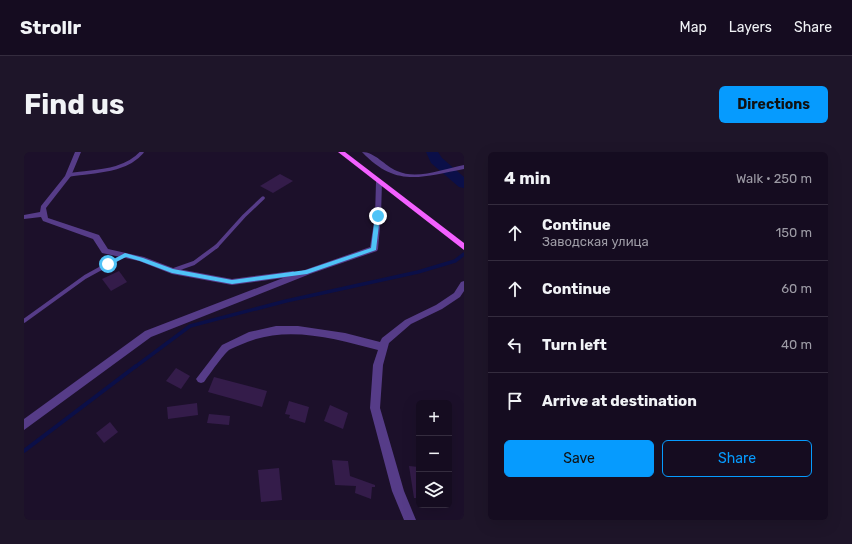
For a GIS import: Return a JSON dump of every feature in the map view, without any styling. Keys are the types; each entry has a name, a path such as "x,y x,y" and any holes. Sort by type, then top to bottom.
{"main road":[{"path":"341,152 461,244"}],"street":[{"path":"78,152 69,175 43,208 45,219 96,237 105,251 141,259 172,270 232,282 307,272"},
{"path":"365,152 393,172 405,176 417,176 464,167"},
{"path":"24,425 148,334 307,272 374,249 378,216 379,182"},
{"path":"24,217 44,214"},
{"path":"410,520 398,491 375,408 378,365 385,341 408,322 439,307 457,295 464,284"},
{"path":"201,379 224,348 252,335 276,330 298,330 345,337 383,347"}],"lane":[{"path":"69,175 124,166 135,160 142,152"},
{"path":"172,270 184,268 206,256 223,241 239,221 263,198"},
{"path":"24,322 74,283 125,255"}],"building":[{"path":"280,174 293,181 273,193 260,186"},
{"path":"119,271 127,282 111,291 102,279"},
{"path":"176,368 190,376 181,389 166,381"},
{"path":"214,377 267,391 262,407 208,392"},
{"path":"289,401 309,407 305,423 289,418 290,415 285,414"},
{"path":"197,403 198,415 168,419 167,407"},
{"path":"330,405 348,413 343,429 324,421"},
{"path":"209,414 230,416 229,425 207,423"},
{"path":"110,422 118,432 104,443 96,433"},
{"path":"332,460 348,461 350,476 375,485 375,487 372,487 371,499 355,493 356,486 335,485"},
{"path":"409,466 416,467 416,498 414,498"},
{"path":"279,468 282,500 261,502 258,470"}],"waterway":[{"path":"432,152 436,160 464,184"},
{"path":"135,367 190,326 286,301 418,272 455,261 464,254"},
{"path":"24,451 136,366"}],"route":[{"path":"108,264 125,255 172,270 232,282 307,272 374,249 378,216"}]}
